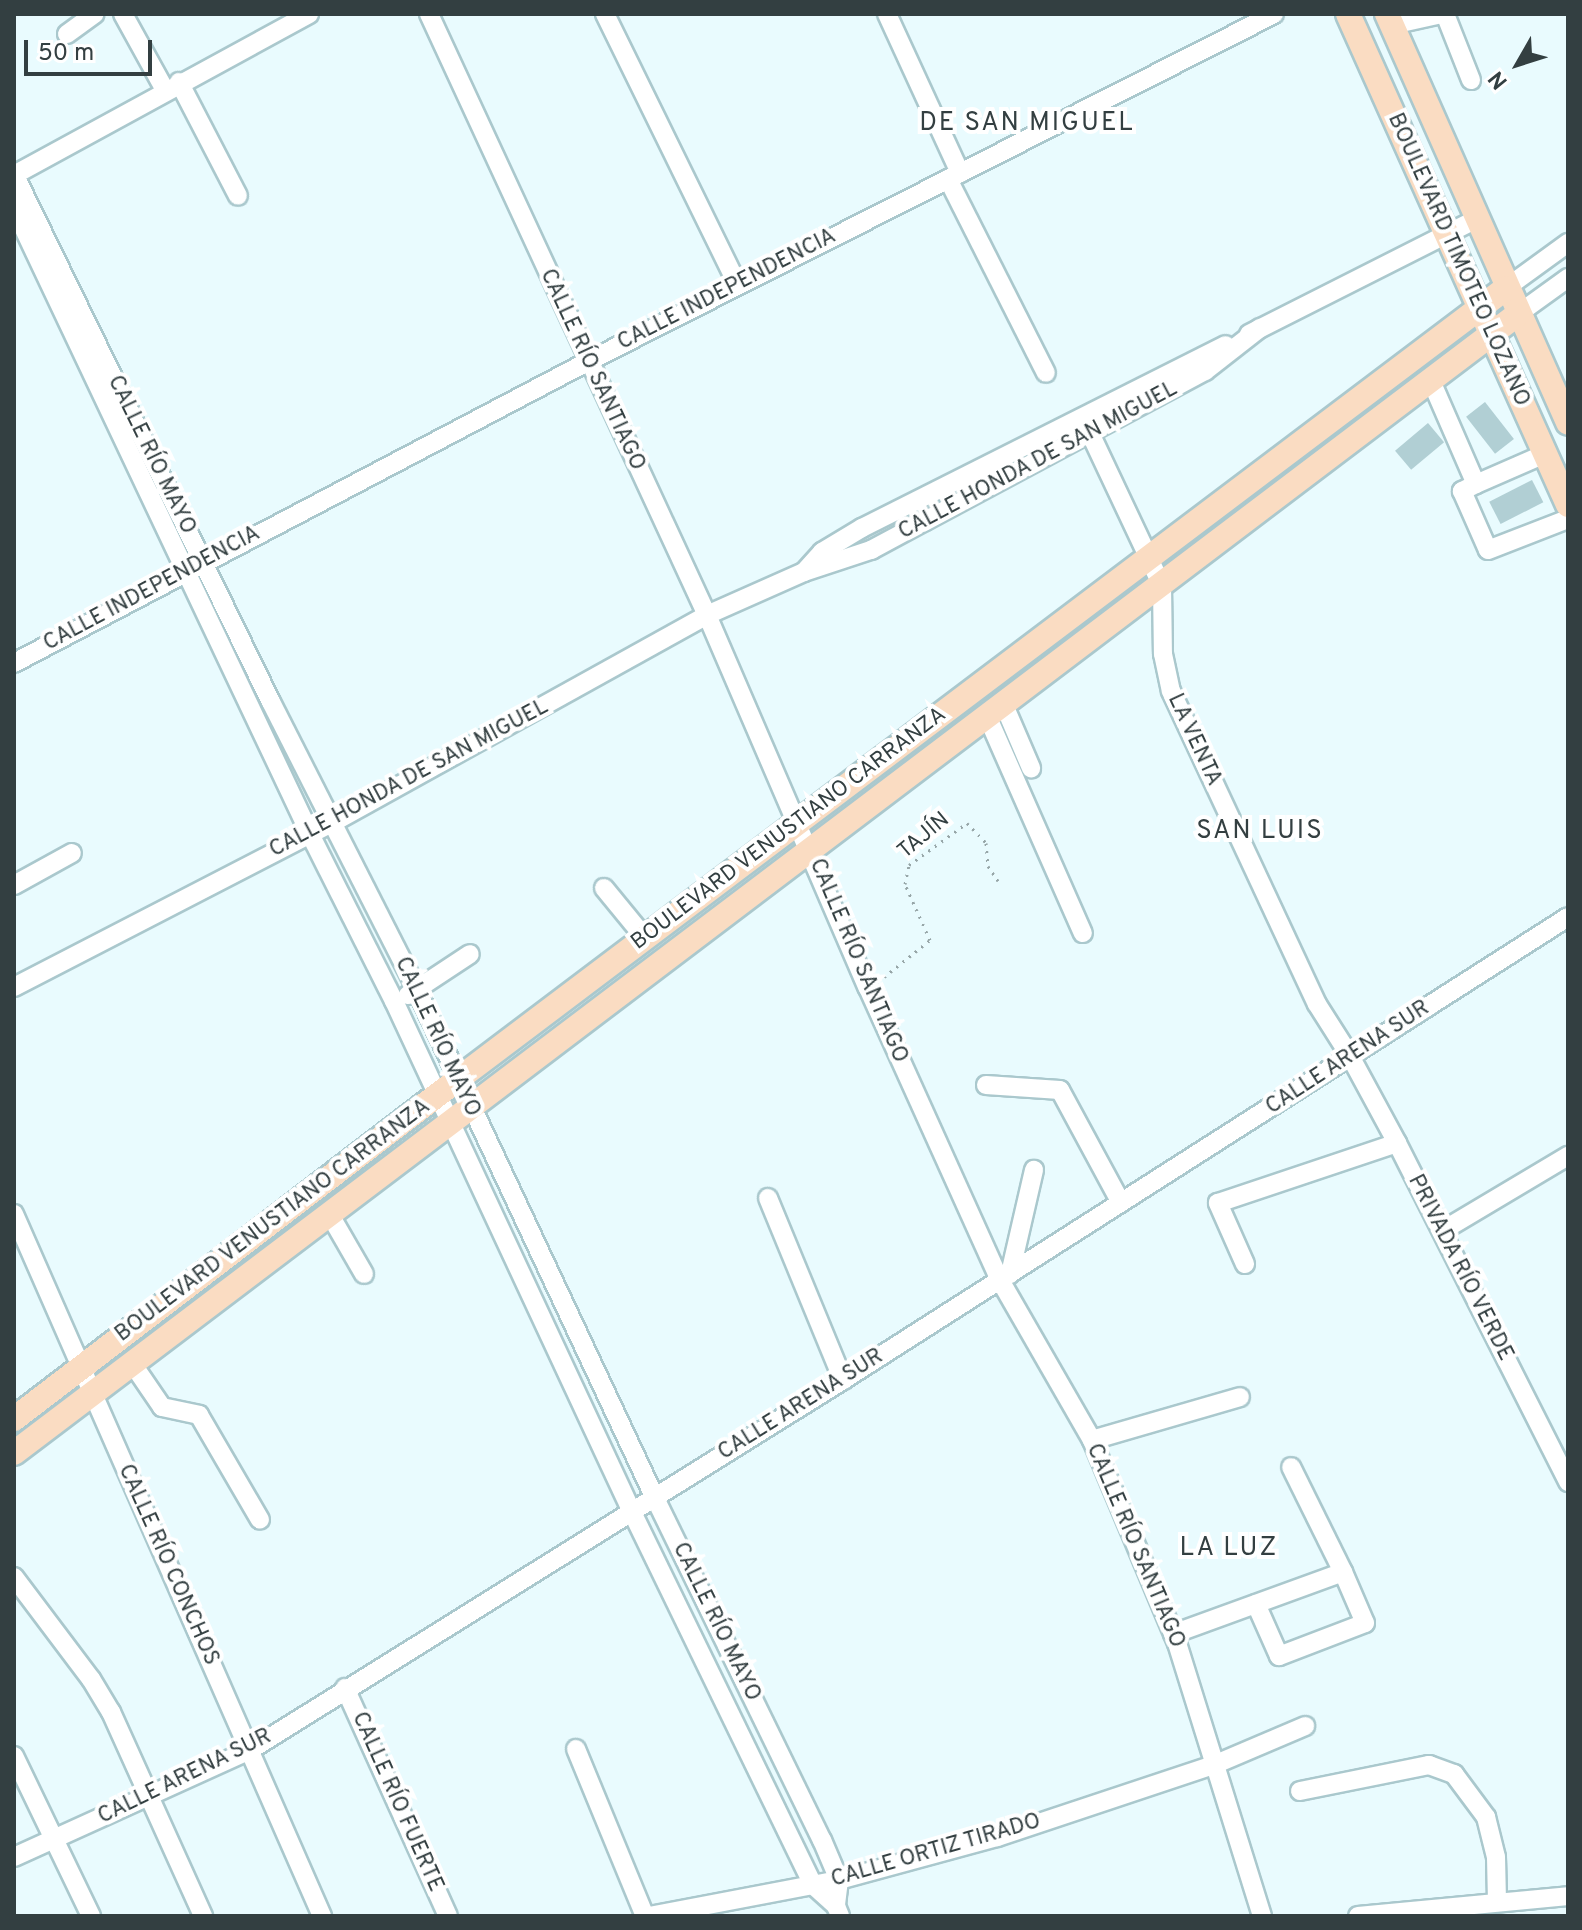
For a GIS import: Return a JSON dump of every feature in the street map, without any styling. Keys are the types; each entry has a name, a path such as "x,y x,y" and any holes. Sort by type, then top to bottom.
{"main road":[{"name":"BOULEVARD TIMOTEO LOZANO","path":"1348,14 1568,505"},
{"name":"BOULEVARD TIMOTEO LOZANO","path":"1390,20 1568,423"},
{"name":"BOULEVARD VENUSTIANO CARRANZA","path":"14,1419 437,1095 1506,288"},
{"name":"BOULEVARD VENUSTIANO CARRANZA","path":"14,1453 1432,383 1518,314"}],"street":[{"path":"67,34 95,14"},
{"path":"123,14 172,86 238,196"},
{"path":"14,175 172,86 309,14"},
{"name":"CALLE RÍO SANTIAGO","path":"429,14 587,362 707,615 799,821 868,988 1005,1277 1092,1440 1173,1634 1262,1916"},
{"path":"605,14 738,285"},
{"path":"887,14 954,176 1046,373"},
{"name":"CALLE INDEPENDENCIA","path":"14,663 587,362 1274,14"},
{"path":"1390,20 1444,14 1471,80"},
{"name":"CALLE RÍO MAYO","path":"14,175 194,566 310,834 394,1001 631,1510 813,1885 838,1911"},
{"name":"CALLE RÍO MAYO","path":"14,208 194,566 332,823 417,990 654,1496 839,1880 838,1911"},
{"name":"CALLE HONDA DE SAN MIGUEL","path":"804,572 822,552 862,528 1477,219"},
{"name":"BOULEVARD VENUSTIANO CARRANZA","path":"1506,288 1568,243"},
{"name":"BOULEVARD VENUSTIANO CARRANZA","path":"1518,314 1568,278"},
{"name":"CALLE HONDA DE SAN MIGUEL","path":"14,987 332,823 707,615 804,572 871,550 1205,371 1260,328"},
{"path":"1432,383 1476,484"},
{"path":"1090,433 1162,586"},
{"path":"1545,454 1462,491 1488,550 1568,519"},
{"name":"LA VENTA","path":"1162,586 1163,654 1171,691 1317,1004 1350,1056"},
{"path":"996,712 1031,768"},
{"path":"996,712 1083,933"},
{"path":"14,885 72,853"},
{"path":"604,888 645,938"},
{"name":"CALLE ARENA SUR","path":"14,1857 250,1750 843,1380 1568,917"},
{"path":"394,1001 417,990 470,954"},
{"name":"PRIVADA RÍO VERDE","path":"1350,1056 1568,1482"},
{"path":"986,1085 1060,1090 1121,1203"},
{"path":"1245,1264 1218,1203 1397,1143"},
{"path":"1442,1231 1568,1156"},
{"path":"1005,1277 1034,1170"},
{"path":"768,1198 843,1380"},
{"name":"CALLE RÍO CONCHOS","path":"14,1214 322,1916"},
{"path":"330,1215 364,1274"},
{"path":"132,1363 162,1407 199,1415 260,1520"},
{"path":"1092,1440 1240,1397"},
{"path":"1256,1604 1279,1656 1365,1623 1291,1467"},
{"path":"1173,1634 1343,1572"},
{"path":"14,1577 91,1679 151,1796 203,1916"},
{"name":"CALLE RÍO FUERTE","path":"345,1688 448,1916"},
{"name":"CALLE ORTIZ TIRADO","path":"648,1916 839,1880 997,1837 1216,1764 1305,1726"},
{"path":"576,1749 648,1916"},
{"path":"14,1756 91,1916"},
{"path":"1300,1791 1429,1765 1454,1774 1486,1817 1496,1857 1497,1902"},
{"path":"1358,1916 1568,1896"}],"path":[{"name":"TAJÍN","path":"868,988 928,944 929,936 904,875 909,865 965,823 986,843 988,866 998,881"}],"building":[{"path":"1485,402 1514,439 1495,454 1466,417"},
{"path":"1428,423 1444,442 1411,470 1395,451"},
{"path":"1532,480 1543,502 1501,524 1489,502"}],"district":[{"name":"DE SAN MIGUEL","path":"1027,124"},
{"name":"SAN LUIS","path":"1260,832"},
{"name":"LA LUZ","path":"1229,1549"}]}
